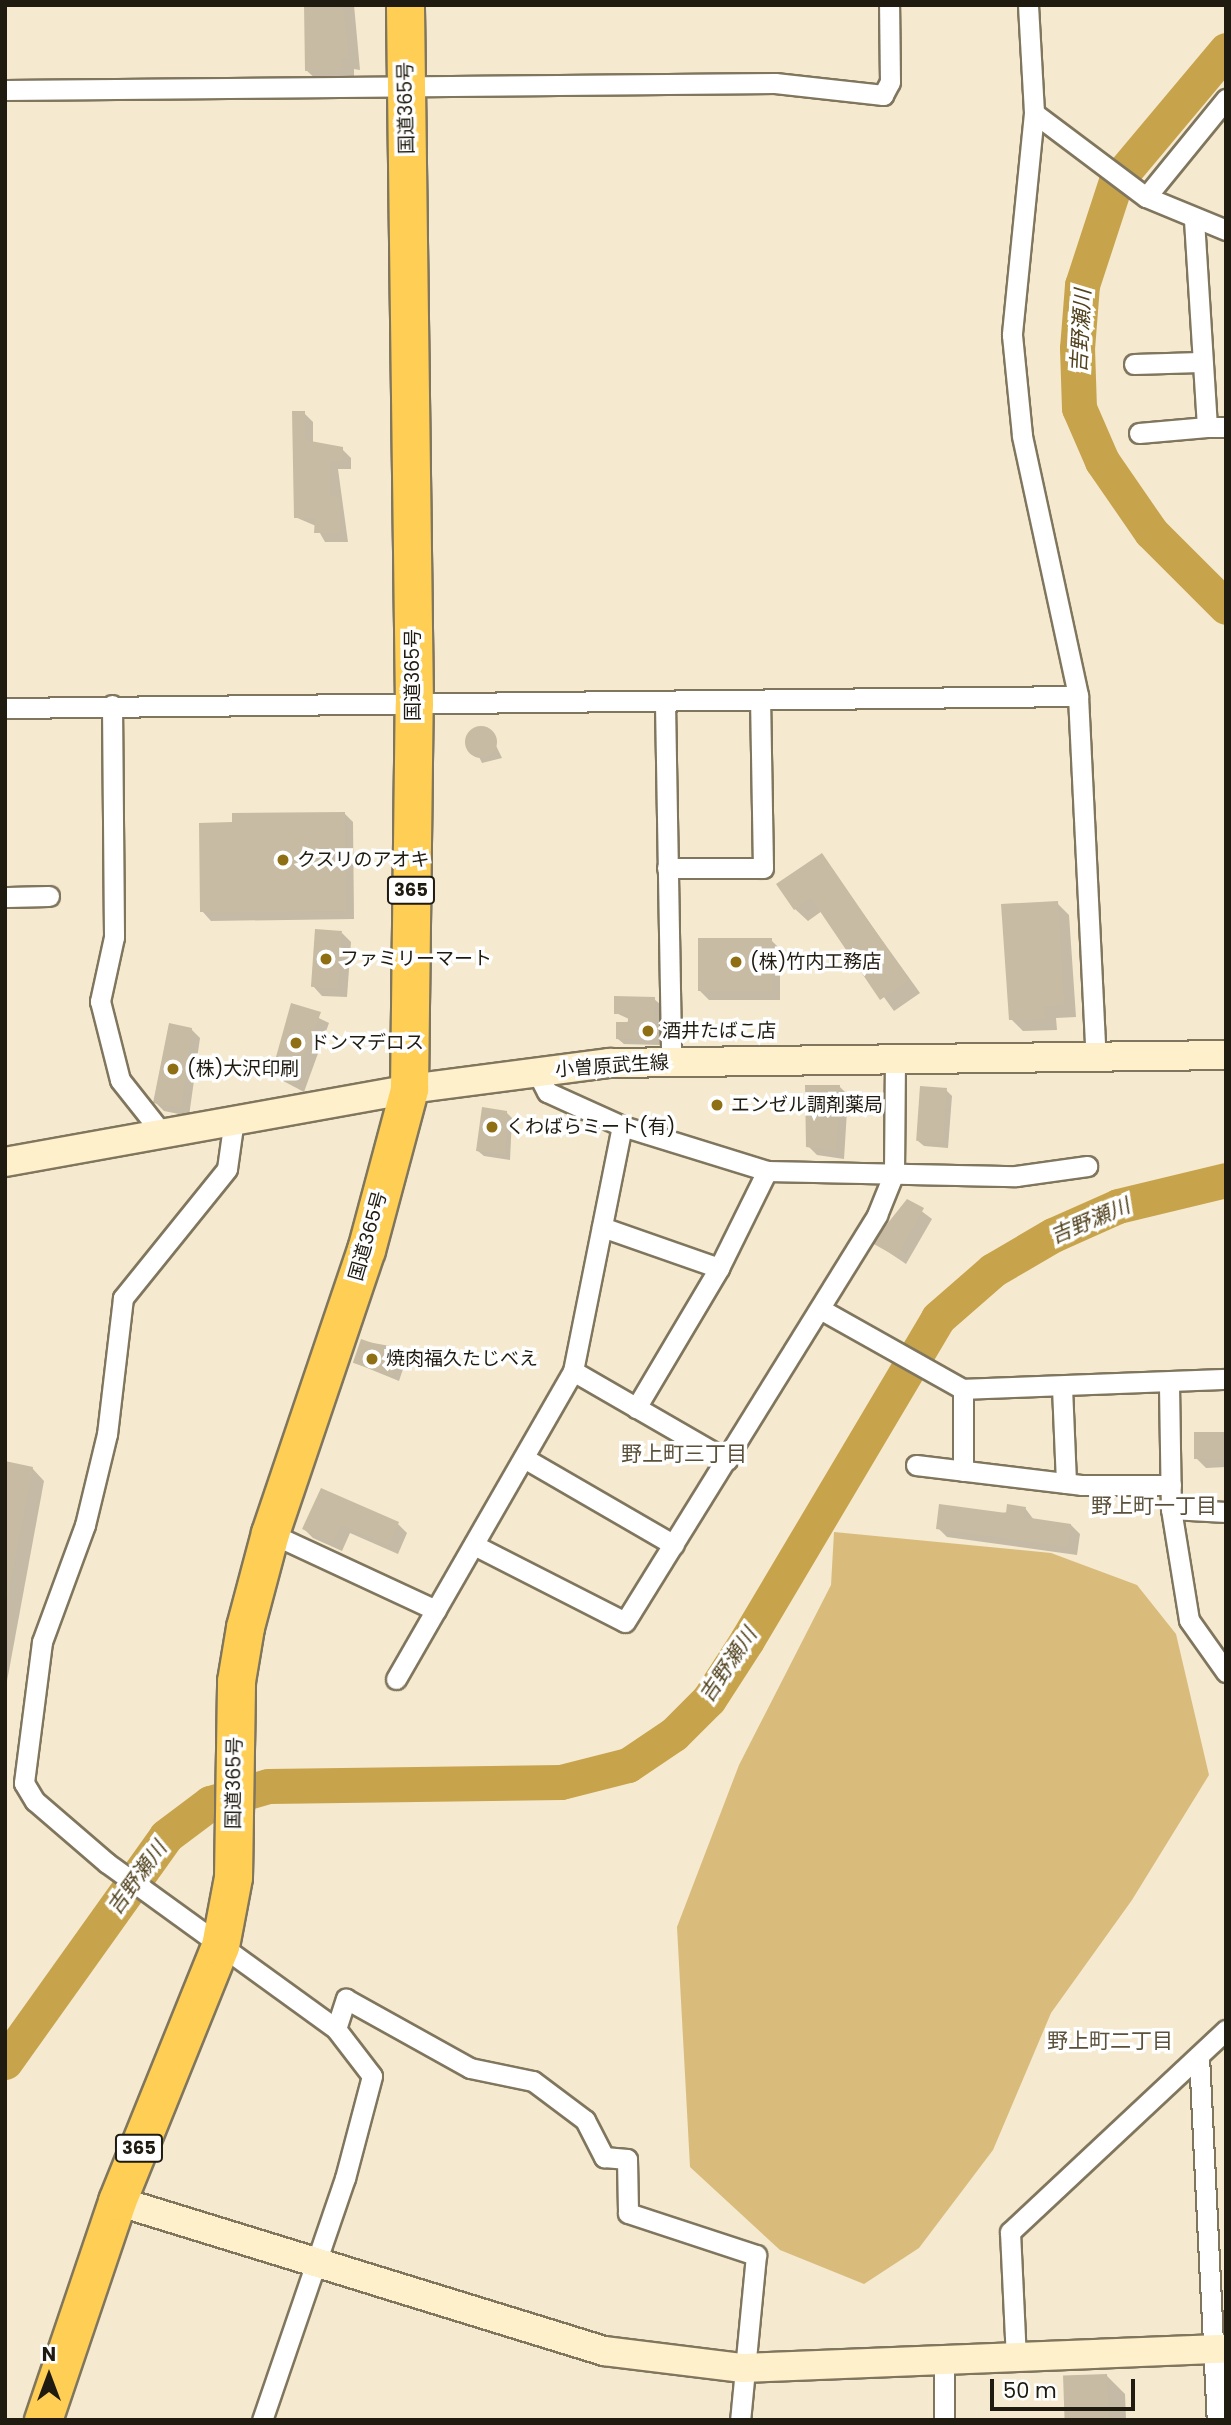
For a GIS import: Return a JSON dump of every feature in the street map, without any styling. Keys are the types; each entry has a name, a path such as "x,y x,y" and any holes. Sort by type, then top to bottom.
{"highway":[{"name":"国道365号","path":"43,2420 117,2201 220,1946 233,1877 236,1681 270,1533 366,1250 409,1089 414,705 405,5"}],"main road":[{"name":"小曽原武生線","path":"5,1163 409,1089 537,1072 671,1062 895,1058 1096,1059 1226,1055"},
{"path":"117,2201 314,2265 604,2351 743,2368 1219,2349"}],"street":[{"path":"5,90 406,90 775,83 883,94 890,82 889,5"},
{"path":"1028,5 1034,113 1012,335 1022,436 1078,696 1096,1059"},
{"path":"1146,197 1226,99"},
{"path":"1034,113 1079,144 1146,197 1194,220 1226,230"},
{"path":"1139,433 1217,427 1200,362 1194,220"},
{"path":"1134,364 1200,362"},
{"path":"5,708 112,705 665,703 1078,696"},
{"path":"667,868 763,868 760,701"},
{"path":"665,703 671,1062"},
{"path":"112,705 114,937 100,1001 120,1080 162,1133"},
{"path":"5,897 49,896"},
{"path":"474,1545 625,1622 822,1310 877,1215 894,1173 895,1058"},
{"path":"537,1072 547,1092 622,1126 767,1171 1016,1176 1087,1166"},
{"path":"234,1119 227,1170 123,1298 107,1434 33,1689 24,1783 35,1801 107,1863 337,2029 372,2076 314,2265 262,2420"},
{"path":"396,1679 573,1371 622,1126"},
{"path":"636,1408 719,1268 767,1171"},
{"path":"602,1227 719,1268"},
{"path":"822,1310 943,1383 963,1389 1169,1385 1226,1379"},
{"path":"573,1371 727,1460"},
{"path":"1169,1385 1171,1509 1189,1620 1226,1672"},
{"path":"1062,1387 1066,1483"},
{"path":"963,1389 963,1471"},
{"path":"524,1458 674,1545"},
{"path":"916,1465 1066,1483 1171,1485"},
{"path":"1171,1509 1226,1512"},
{"path":"270,1533 436,1610"},
{"path":"337,2029 346,1999 470,2068 533,2081 585,2120 604,2157 627,2159 628,2213 756,2255 740,2420"},
{"path":"1016,2359 1010,2232 1226,2030"},
{"path":"1199,2056 1219,2349 1217,2420"},
{"path":"944,2362 944,2420"}],"shaded area":[{"path":"834,1532 1051,1553 1137,1585 1176,1634 1209,1775 1132,1900 1051,2013 993,2150 919,2248 864,2284 780,2250 690,2167 677,1927 739,1765 831,1585"}],"building":[{"path":"304,5 343,5 349,59 342,58 342,70 305,71"},
{"path":"292,411 305,411 305,440 343,447 343,461 330,461 330,497 340,497 340,533 314,533 315,518 294,518"},
{"path":"481,726 492,731 497,742 492,753 481,758 470,753 465,742 470,731"},
{"path":"345,812 346,911 200,912 199,823 232,822 232,813"},
{"path":"822,853 909,980 880,1000 811,898 794,910 776,884"},
{"path":"1058,901 1064,1005 1044,1006 1045,1019 1009,1020 1001,904"},
{"path":"315,929 342,931 338,989 311,987"},
{"path":"698,938 772,938 772,991 698,991"},
{"path":"614,996 655,997 654,1040 616,1039 616,1022 628,1022 628,1014 614,1014"},
{"path":"291,1003 321,1012 294,1084 271,1075"},
{"path":"169,1023 192,1028 181,1108 153,1103"},
{"path":"805,1085 840,1085 836,1151 806,1147"},
{"path":"920,1086 947,1088 943,1143 916,1141"},
{"path":"482,1107 507,1111 506,1155 476,1151"},
{"path":"907,1199 924,1208 897,1257 872,1243"},
{"path":"361,1339 401,1353 393,1376 353,1363"},
{"path":"1194,1432 1226,1432 1226,1459 1194,1459"},
{"path":"5,1461 33,1467 7,1601 5,1601"},
{"path":"321,1488 399,1522 389,1546 341,1525 333,1543 302,1529"},
{"path":"939,1504 1006,1513 1007,1504 1026,1507 1024,1517 1071,1524 1068,1547 936,1529"},
{"path":"1107,2374 1109,2420 1065,2420 1063,2376"}],"waterway":[{"name":"吉野瀬川","path":"1226,50 1116,181 1082,285 1077,348 1079,408 1102,461 1151,532 1226,607"},
{"name":"吉野瀬川","path":"5,2062 166,1836 210,1803 268,1786 561,1782 628,1765 674,1734 709,1699 747,1640 938,1318 993,1270 1053,1235 1118,1206 1226,1180"}],"place":[{"name":"クスリのアオキ","path":"283,860"},
{"name":"ファミリーマート","path":"326,959"},
{"name":"(株)竹内工務店","path":"736,962"},
{"name":"酒井たばこ店","path":"648,1031"},
{"name":"ドンマデロス","path":"296,1043"},
{"name":"(株)大沢印刷","path":"173,1069"},
{"name":"エンゼル調剤薬局","path":"717,1105"},
{"name":"くわばらミート(有)","path":"492,1127"},
{"name":"焼肉福久たじべえ","path":"372,1359"}],"district":[{"name":"野上町三丁目","path":"684,1454"},
{"name":"野上町一丁目","path":"1154,1506"},
{"name":"野上町二丁目","path":"1110,2041"}]}
